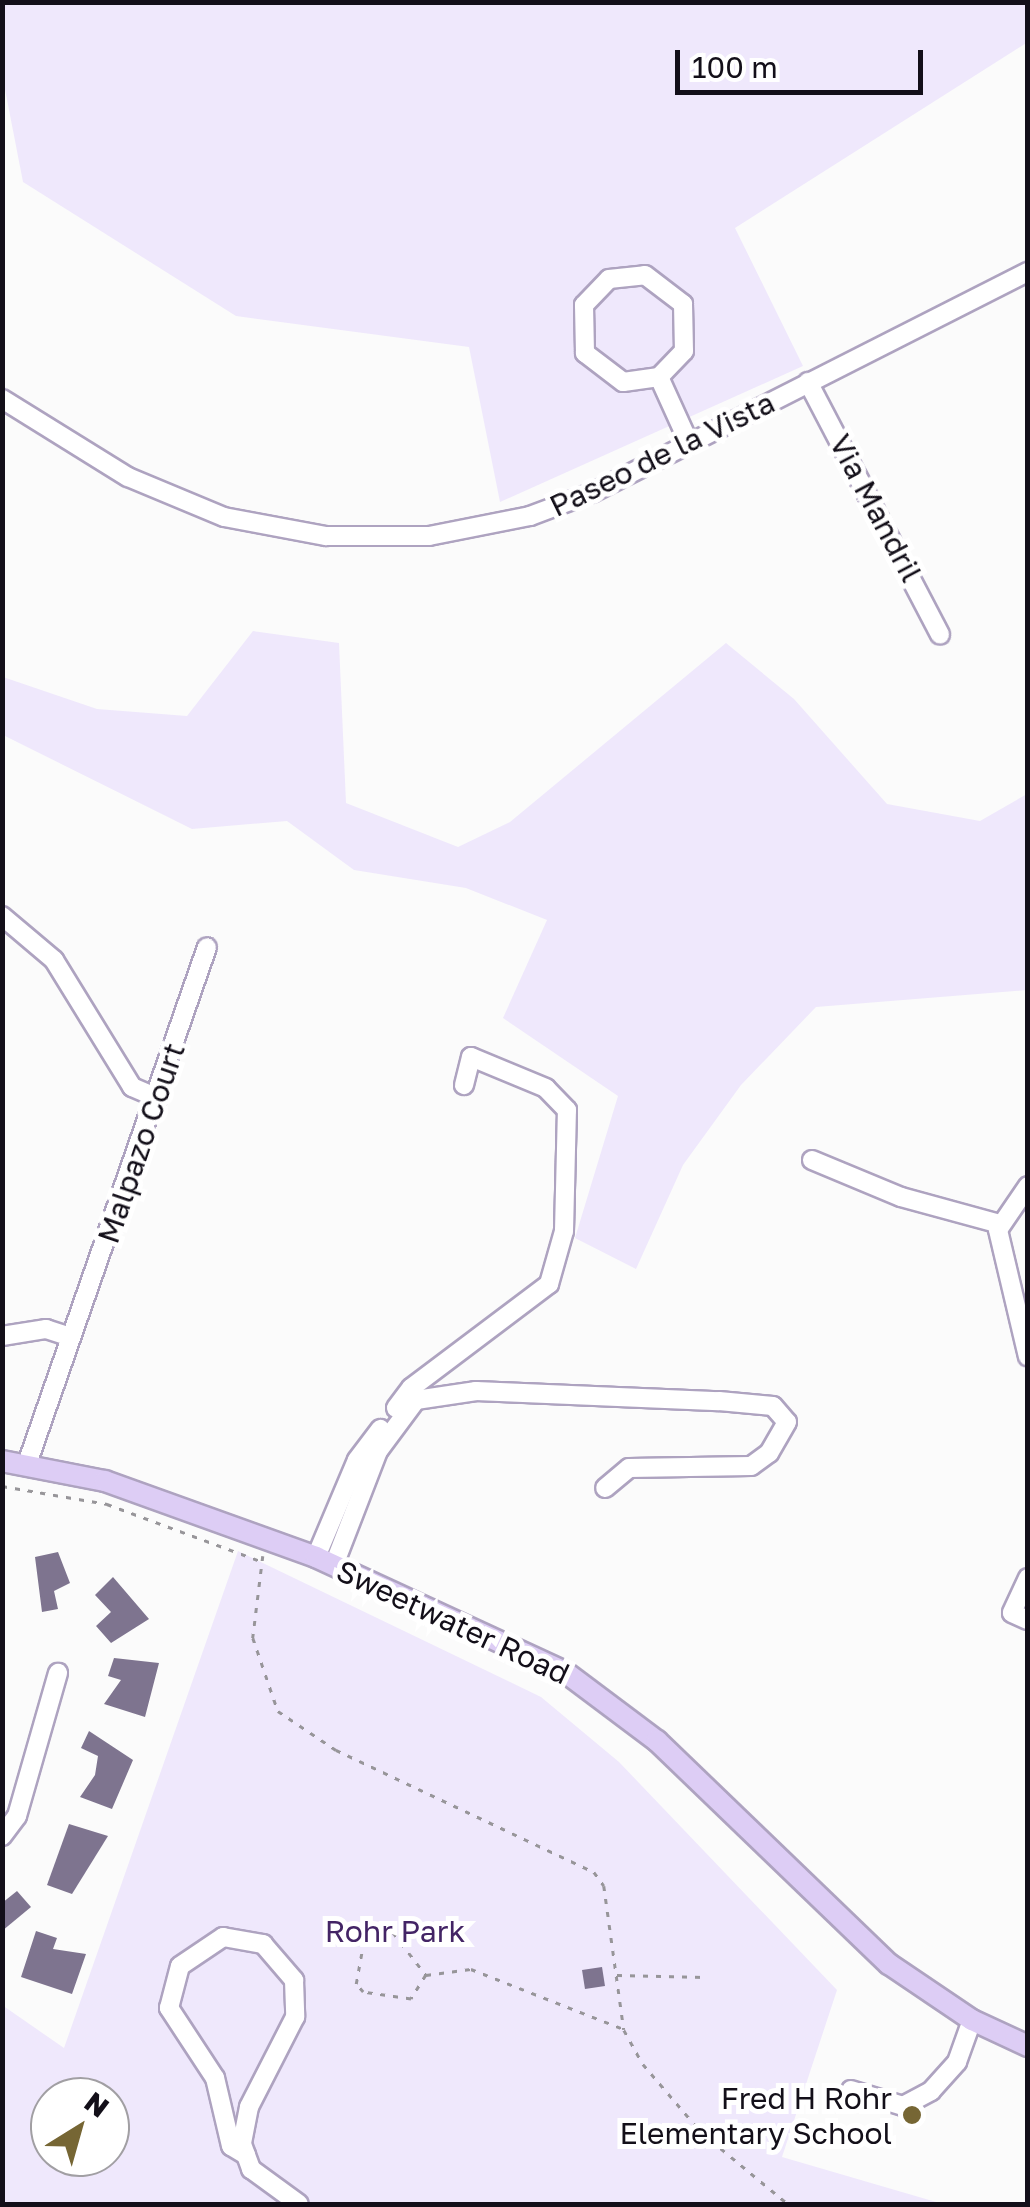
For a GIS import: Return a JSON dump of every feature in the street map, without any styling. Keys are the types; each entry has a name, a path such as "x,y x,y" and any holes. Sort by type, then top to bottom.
{"main road":[{"name":"Sweetwater Road","path":"2,1461 105,1481 325,1561 588,1686 657,1741 850,1933 972,2020 1028,2046"}],"street":[{"name":"Paseo de la Vista","path":"2,399 175,500 258,526 344,538 429,536 530,516 689,443 1028,272"},
{"path":"657,279 683,304 688,340 659,377 623,382 585,353 584,305 610,280 657,279"},
{"path":"659,377 689,443"},
{"name":"Via Mandril","path":"808,382 940,636"},
{"path":"2,916 54,960 132,1087 158,1098"},
{"name":"Malpazo Court","path":"27,1464 158,1098 207,947"},
{"path":"325,1561 357,1460 411,1388 549,1284 564,1231 567,1110 546,1088 471,1057 464,1085"},
{"path":"812,1160 901,1197 1000,1224"},
{"path":"1028,1186 1000,1224 998,1250 1028,1357"},
{"path":"2,1336 46,1329 71,1337"},
{"path":"325,1561 378,1451 416,1400 476,1391 719,1401 773,1406 787,1422 770,1453 750,1466 628,1468 605,1488"},
{"path":"1020,1617 1028,1578"},
{"path":"2,1836 17,1816 58,1672"},
{"path":"246,2156 231,2146 215,2078 169,2008 180,1966 223,1937 271,1949 297,1992 295,2017 249,2108 246,2156 251,2168 300,2204"},
{"path":"851,2090 903,2106 931,2091 956,2062 972,2020"}],"path":[{"path":"2,1486 107,1504 262,1562 253,1638 278,1711 319,1741 594,1872 604,1886 624,2030 667,2098 788,2204"},
{"path":"385,1922 426,1975 411,1999 363,1992 356,1984 367,1923 385,1922"},
{"path":"426,1975 471,1969 624,2030"},
{"path":"615,1975 705,1977"}],"green space":[{"path":"1027,2 1028,42 735,228 803,366 500,502 469,347 236,316 23,182 3,79 2,3"},
{"path":"253,631 339,643 346,803 458,847 510,822 726,643 794,699 887,804 980,821 1027,794 1027,990 816,1007 741,1085 683,1165 636,1269 575,1238 618,1096 503,1018 547,920 466,888 354,870 287,821 192,829 3,735 3,677 97,709 187,716"},
{"name":"Rohr Park","path":"238,1551 541,1697 619,1762 837,1990 782,2157 943,2204 3,2204 2,2005 64,2048"}],"building":[{"path":"58,1552 70,1583 54,1591 58,1609 42,1612 35,1557"},
{"path":"113,1577 149,1619 111,1643 96,1626 111,1612 95,1595"},
{"path":"114,1658 159,1663 145,1717 104,1704 121,1680 108,1676"},
{"path":"89,1731 133,1760 112,1809 80,1797 95,1775 98,1756 81,1748"},
{"path":"69,1824 108,1836 72,1894 47,1885"},
{"path":"17,1891 31,1907 2,1931 2,1903"},
{"path":"36,1931 57,1938 53,1949 86,1954 72,1994 21,1977"},
{"path":"602,1967 605,1986 585,1989 582,1970"}],"place":[{"name":"Fred H Rohr Elementary School","path":"912,2115"}]}
